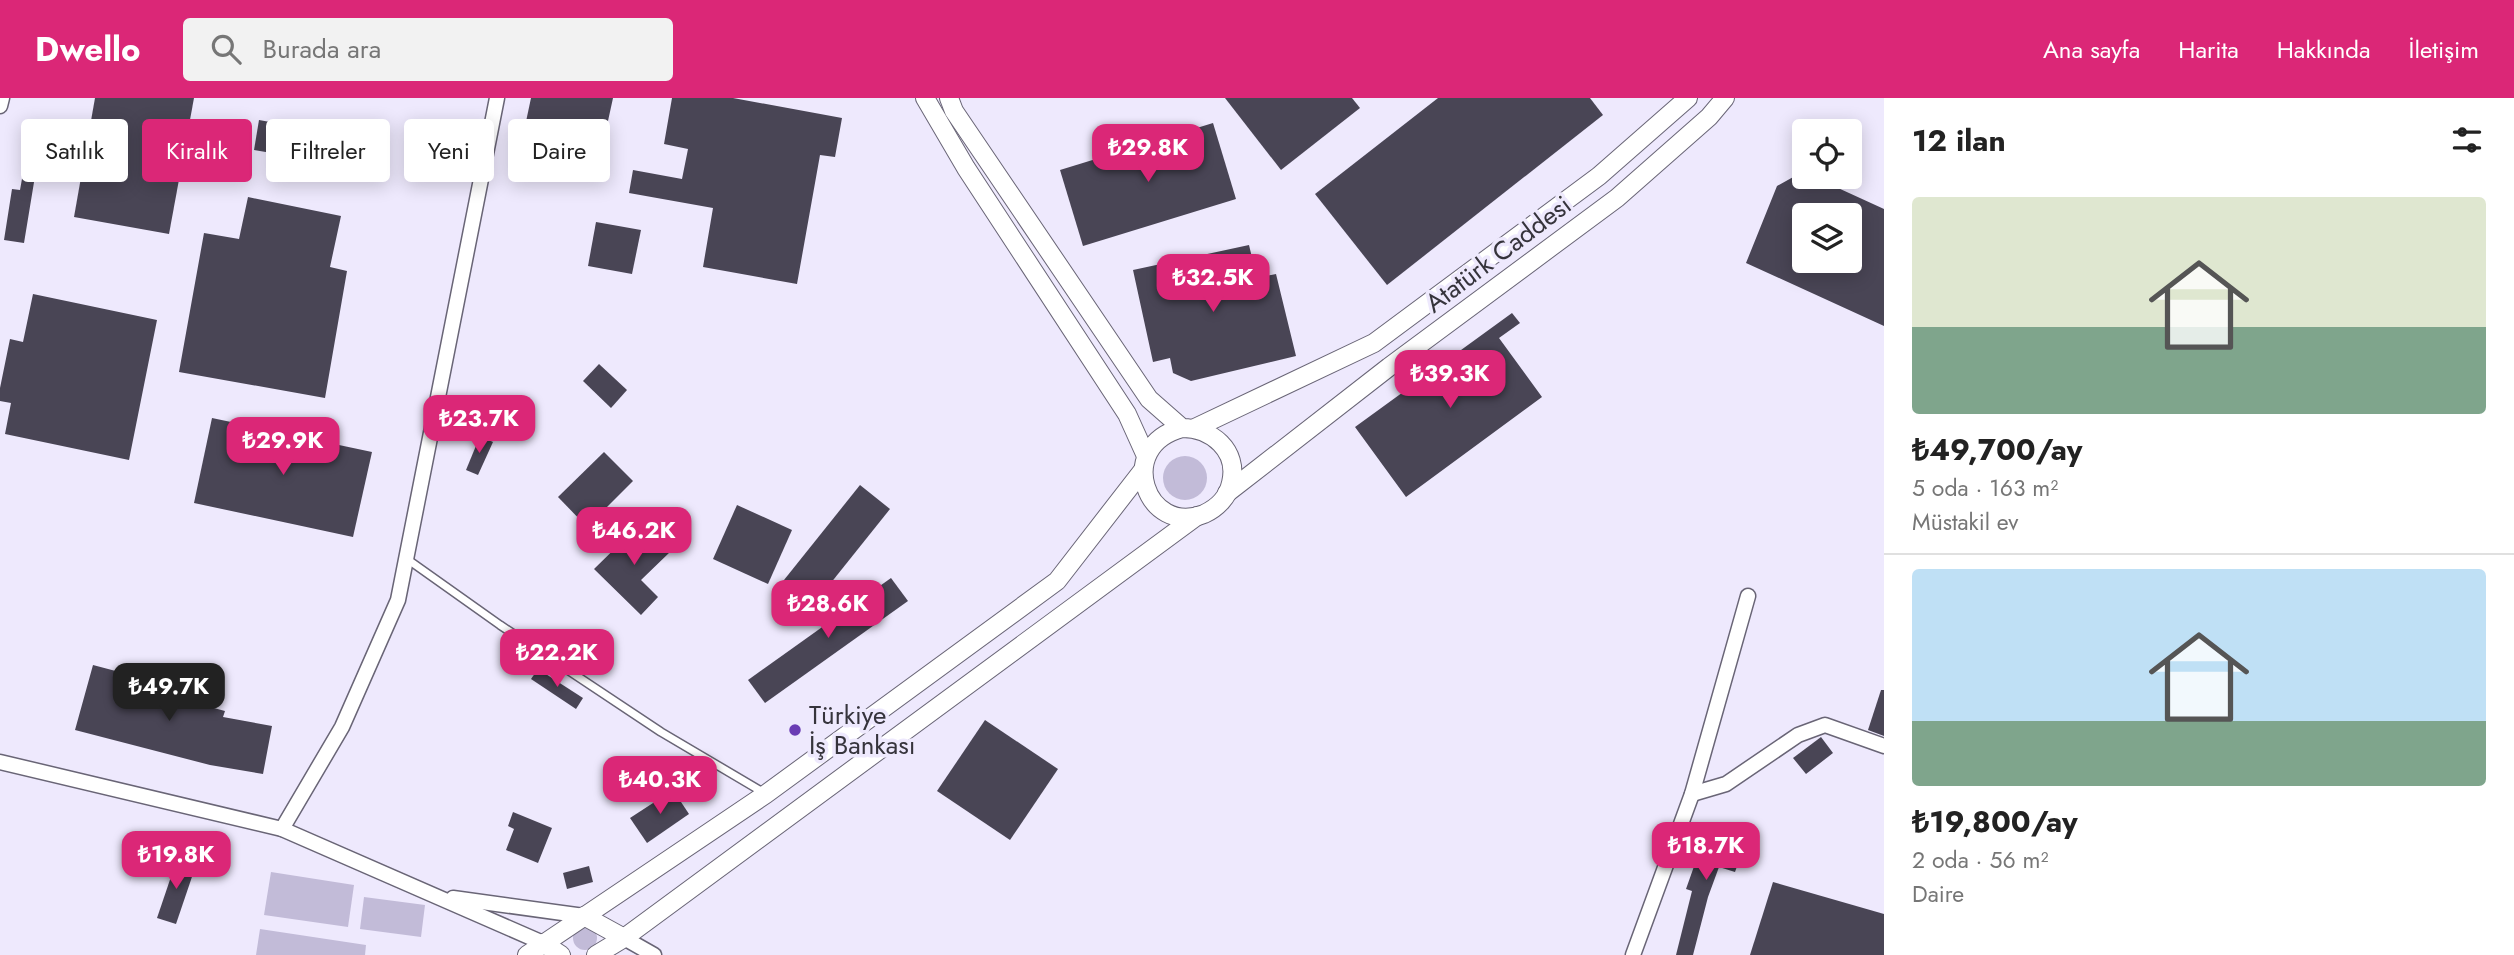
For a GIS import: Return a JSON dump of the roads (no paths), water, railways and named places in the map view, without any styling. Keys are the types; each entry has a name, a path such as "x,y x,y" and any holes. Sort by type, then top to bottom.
{"street":[{"path":"0,106 2,98"},
{"path":"282,829 342,727 398,600 497,98"},
{"path":"925,98 966,168 1127,414 1144,463 1144,484 1149,496 1158,507 1170,514 1184,517 1210,512 1220,503 1232,482 1230,458 1217,438 1188,428 1149,399 954,111 950,98"},
{"name":"Atatürk Caddesi","path":"1188,428 1374,343 1599,176 1688,98"},
{"name":"Atatürk Caddesi","path":"1227,493 1389,367 1617,198 1709,117 1725,98"},
{"path":"527,955 765,794 1057,581 1144,463 1160,437 1188,428"},
{"path":"596,955 624,938 1197,516"},
{"path":"1633,955 1692,794 1748,596"},
{"path":"1692,794 1726,784 1798,735 1825,725 1884,746"},
{"path":"0,762 282,829 438,896 542,943 561,955"},
{"path":"438,896 584,916 654,955"}],"lane":[{"path":"407,559 500,625 661,732 765,794"}],"place":[{"name":"Türkiye İş Bankası","path":"795,730"}]}
